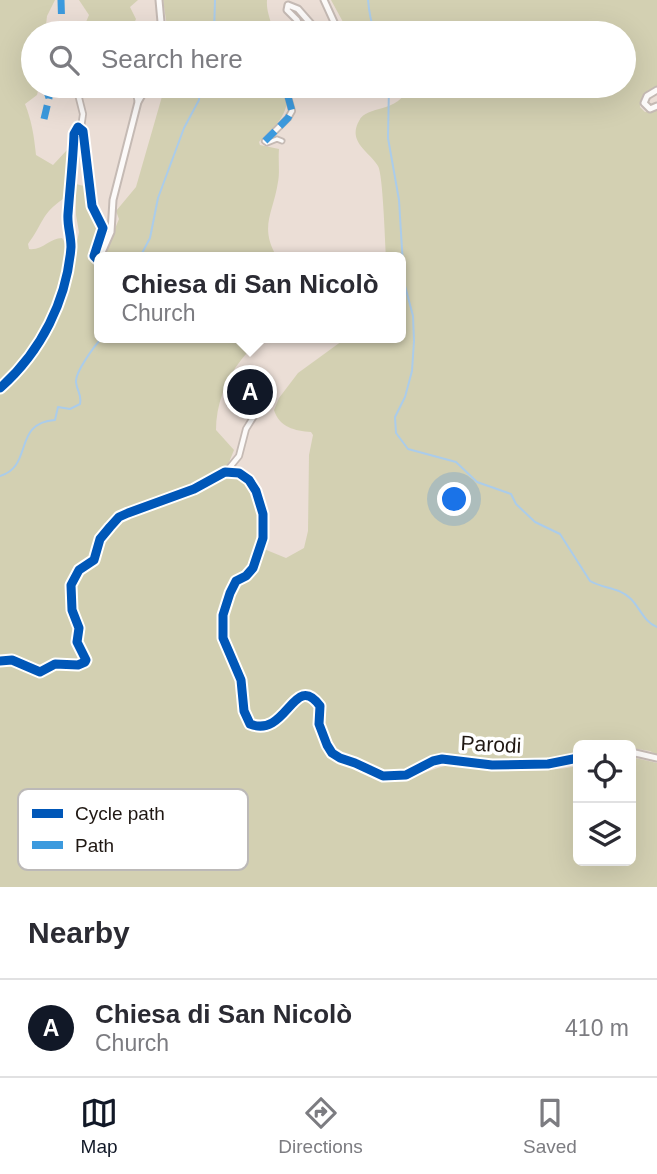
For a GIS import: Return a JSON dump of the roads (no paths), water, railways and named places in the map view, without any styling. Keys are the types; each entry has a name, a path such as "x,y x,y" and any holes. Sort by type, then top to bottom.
{"street":[{"path":"159,0 161,21"},
{"path":"324,0 334,21"},
{"path":"297,21 287,10 288,5 299,9 309,21"},
{"path":"657,90 647,96 644,103 650,109 657,106"},
{"path":"79,98 92,206 103,228 95,252"},
{"path":"137,98 138,102"},
{"path":"102,252 111,232 117,180 140,98"},
{"path":"265,141 292,111 288,98"},
{"path":"0,388 16,373 43,336 65,285 71,245 68,222 74,131 78,127 81,128"},
{"path":"265,141 282,141"},
{"path":"0,661 12,660 40,672 55,664 85,663 78,642 79,628 72,610 71,585 79,570 94,560 100,539 119,517 194,489 230,471 239,456 246,429 270,389 252,407 239,412 230,404 234,396"},
{"name":"Parodi","path":"230,471 242,474 251,482 263,514 263,538 256,562 249,573 236,581 226,605 223,624 224,643 241,680 244,711 250,724 270,726 294,699 307,696 320,706 318,724 327,745 335,755 355,762 370,772 388,777 407,775 442,759 492,765 548,764 573,759"},
{"path":"636,753 657,758"}],"waterway":[{"path":"214,21 215,0"},
{"path":"368,0 371,21"},
{"path":"143,252 150,238 158,198 184,128 199,98"},
{"path":"389,98 388,138 399,200 402,252"},
{"path":"406,290 413,316 412,371 405,397 395,417 396,433 408,449 456,462 477,482 511,494 516,504 535,522 560,534 590,581 626,595 649,622 657,627"},
{"path":"0,476 10,471 17,463 33,429 42,423 55,420 58,407 70,409 80,404 77,378 98,343"}],"place":[{"name":"Chiesa di San Nicolò","path":"250,392"}]}
